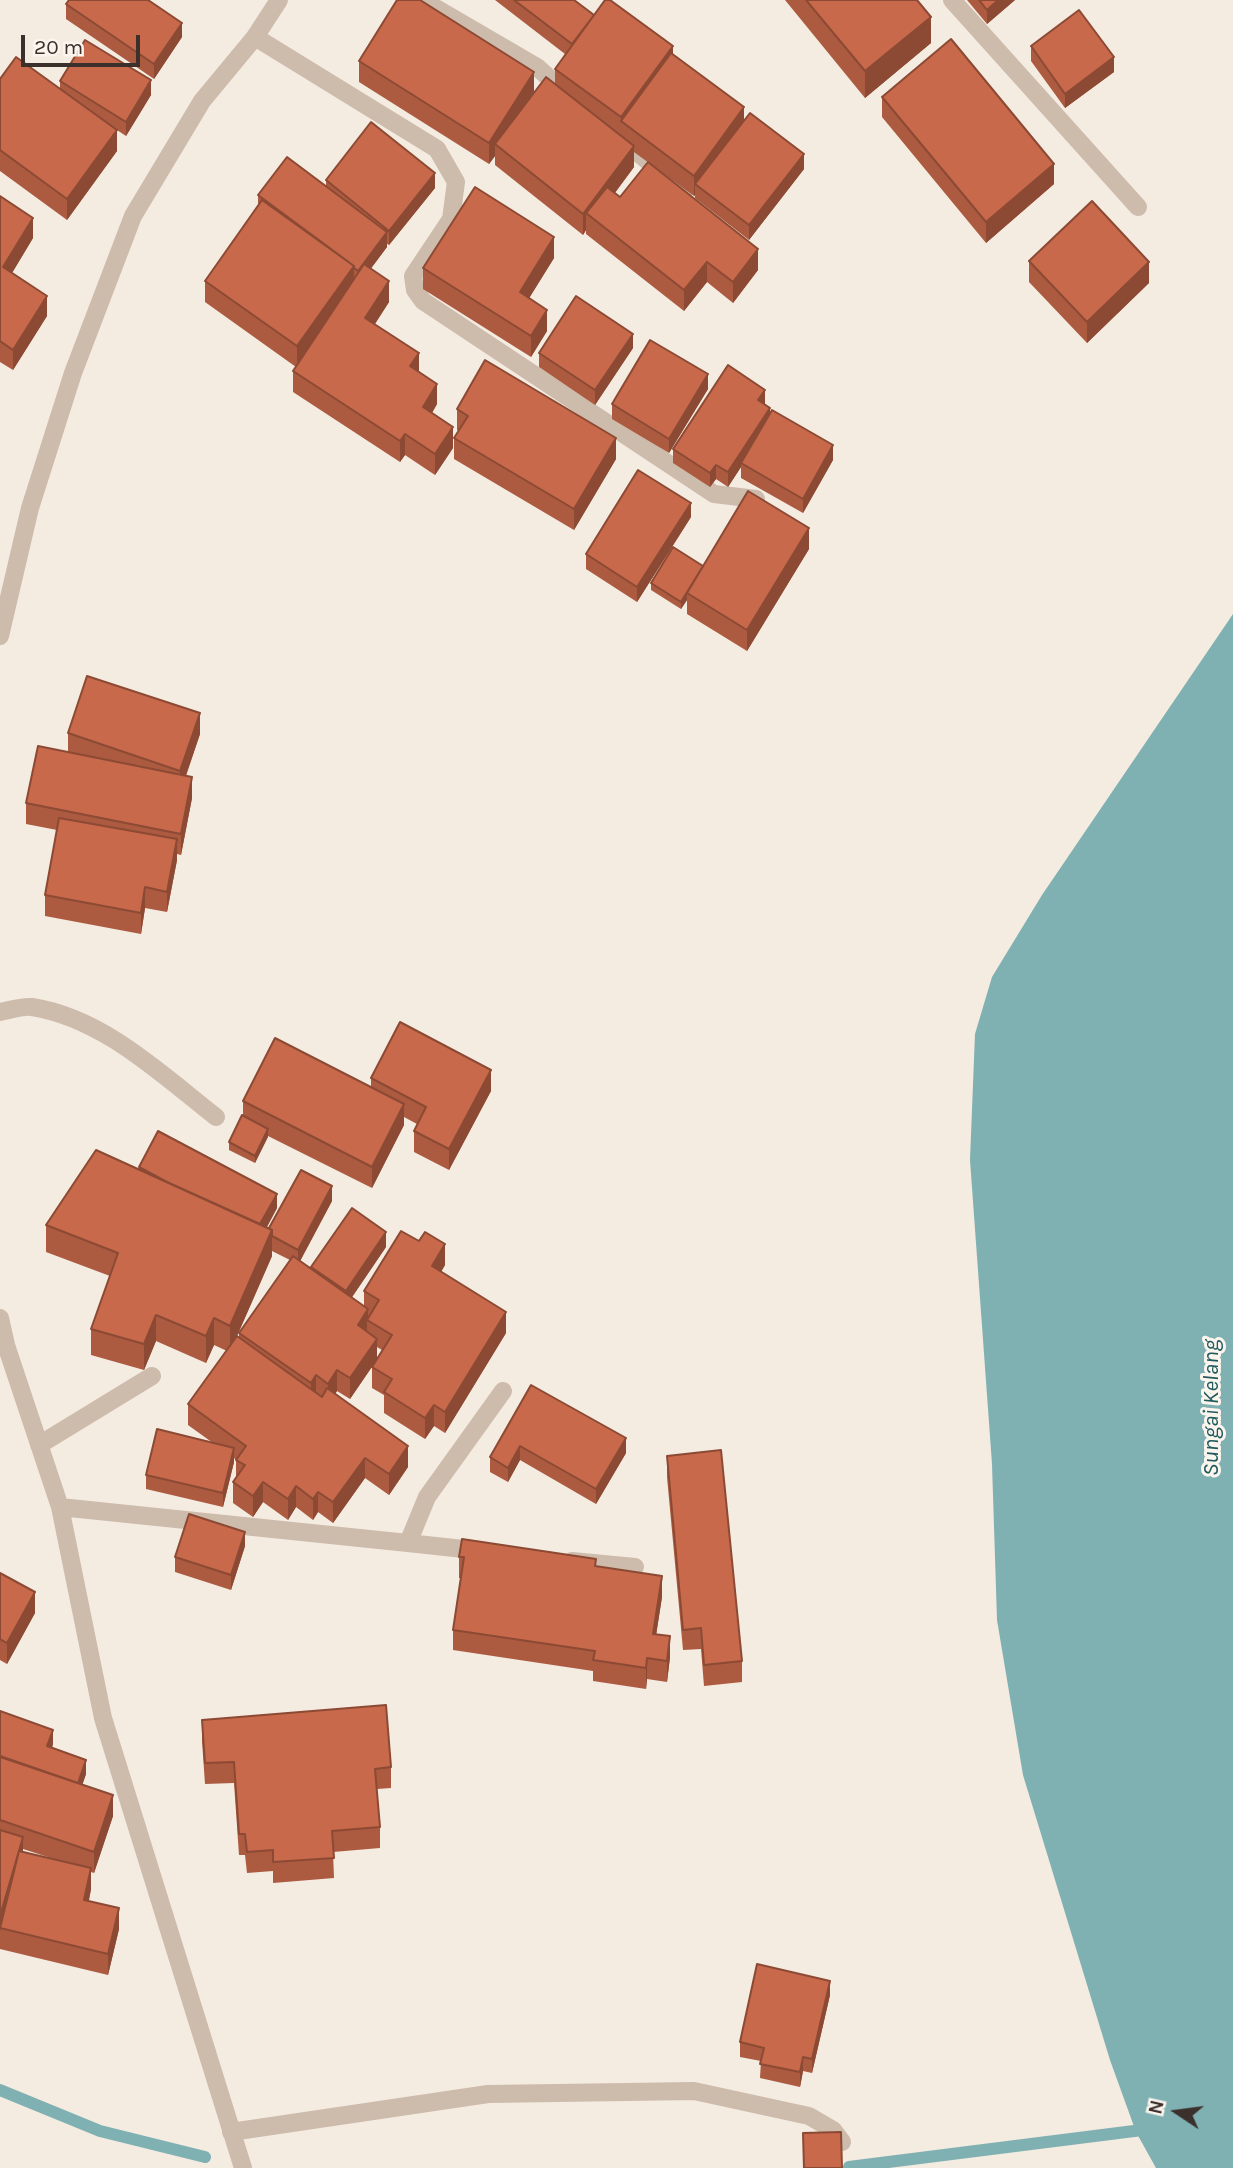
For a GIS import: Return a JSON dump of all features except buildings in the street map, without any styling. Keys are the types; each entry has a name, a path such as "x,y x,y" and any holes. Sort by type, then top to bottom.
{"street":[{"path":"0,636 34,495 73,373 133,216 202,101 255,37 279,0"},
{"path":"422,0 537,67 589,113"},
{"path":"952,0 1139,207"},
{"path":"255,37 437,149 456,182 451,219 413,276 415,290 423,301 715,494 756,499"},
{"path":"621,139 695,201"},
{"path":"0,1012 30,1007 77,1021 127,1047 216,1117"},
{"path":"0,1318 60,1507 103,1718 243,2168"},
{"path":"39,1445 152,1376"},
{"path":"408,1544 427,1497 503,1391"},
{"path":"60,1507 502,1553"},
{"path":"555,1559 635,1567"},
{"path":"232,2132 488,2094 694,2091 809,2116 833,2130 842,2142"}],"water":[{"name":"Sungai Kelang","path":"1233,614 1233,2168 1156,2168 1136,2132 1110,2060 1023,1775 997,1620 992,1464 970,1160 975,1034 992,977 1042,895"}],"waterway":[{"path":"0,2090 100,2131 205,2157"},
{"path":"849,2167 1150,2129"}]}
